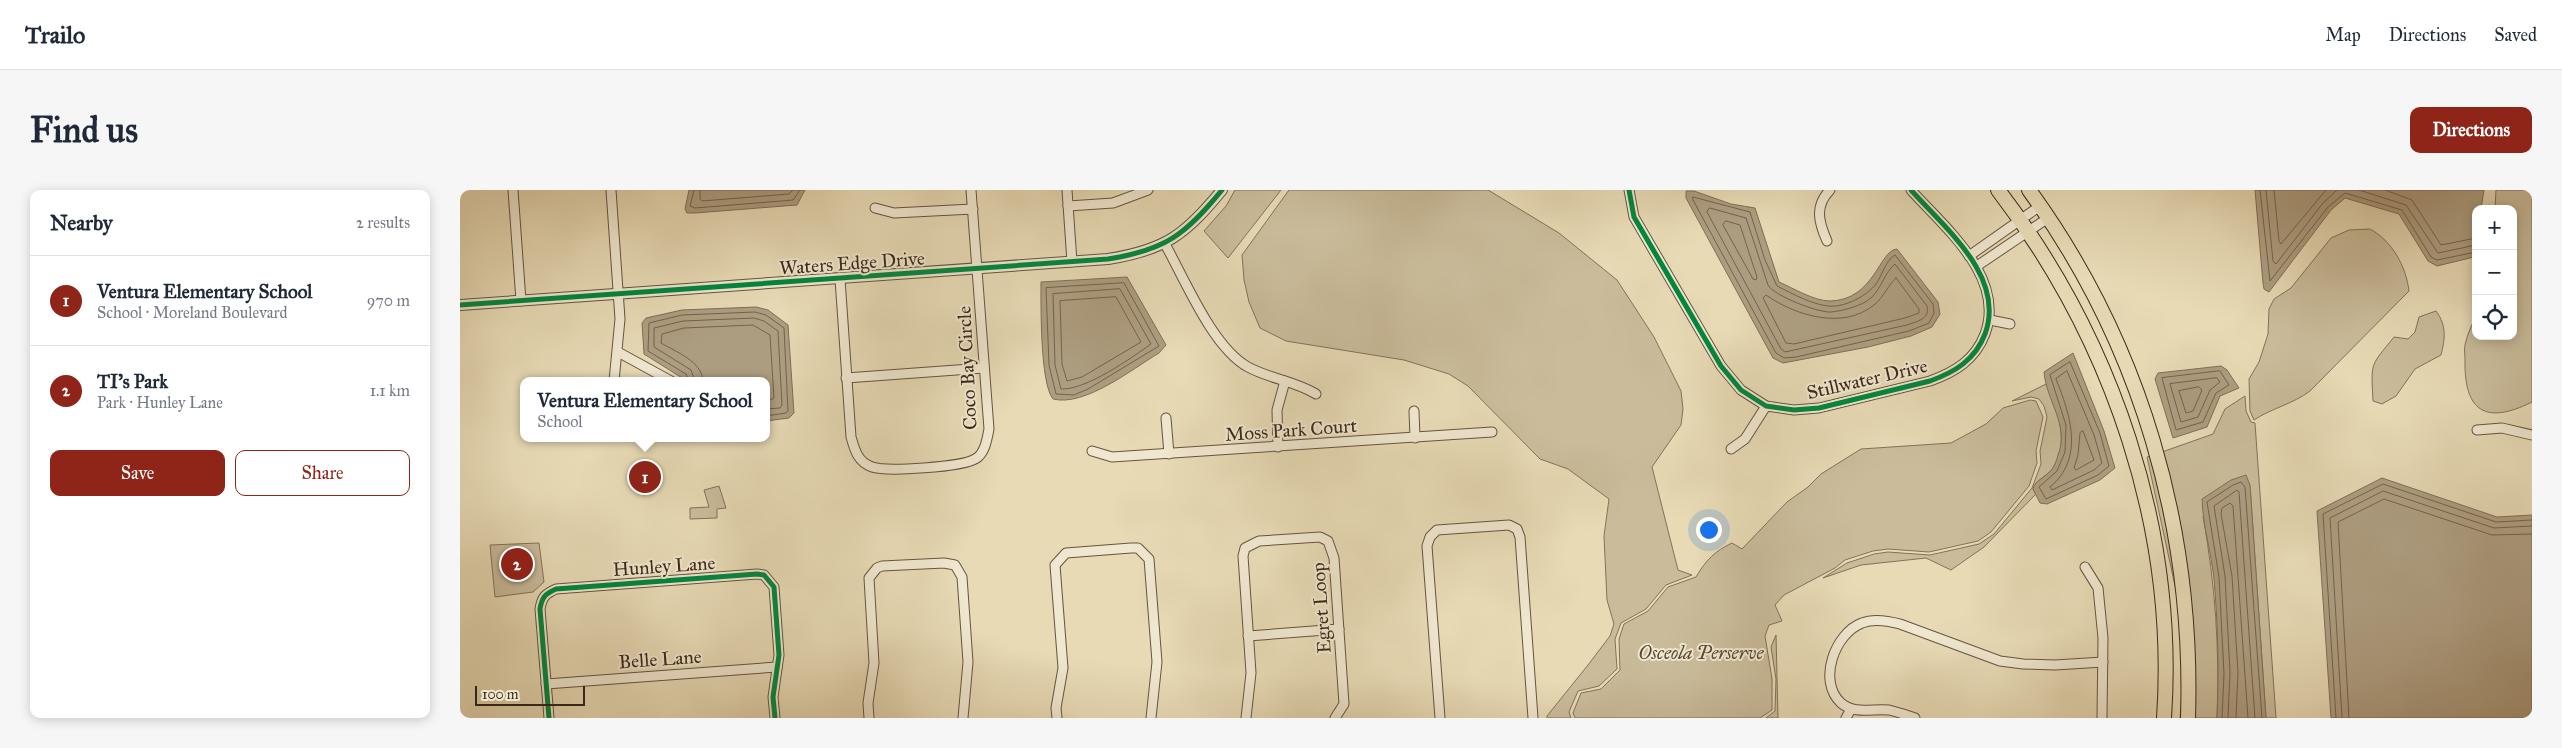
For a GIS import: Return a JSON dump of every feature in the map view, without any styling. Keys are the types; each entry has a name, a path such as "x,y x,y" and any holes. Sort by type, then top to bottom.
{"main road":[{"path":"1998,190 2021,219 2067,292 2102,364 2120,410 2142,483 2161,594 2165,669 2164,718"},
{"path":"2028,190 2085,276 2116,338 2140,398 2164,475 2178,549 2185,600 2188,654 2188,718"}],"street":[{"path":"512,190 522,301"},
{"path":"611,190 620,319 615,377"},
{"name":"Coco Bay Circle","path":"840,279 851,437 857,457 871,467 887,470 962,464 976,459 985,446 989,429 971,190"},
{"path":"1067,190 1072,262"},
{"path":"1068,206 1113,203 1148,190"},
{"name":"Waters Edge Drive","path":"460,305 978,269 1134,255 1165,244 1198,220 1222,190"},
{"name":"Stillwater Drive","path":"1629,190 1634,217 1721,366 1741,390 1766,406 1794,410 1819,408 1930,381 1948,374 1968,360 1979,349 1990,320 1989,298 1977,266 1911,190"},
{"path":"1827,241 1818,221 1823,197 1830,190"},
{"path":"1968,256 2040,206"},
{"path":"875,208 894,213 973,209"},
{"path":"1977,266 2048,218"},
{"path":"1165,244 1224,349 1248,367 1301,385 1316,394"},
{"path":"1990,320 2010,324"},
{"path":"618,352 664,377"},
{"path":"846,378 984,368"},
{"path":"1278,447 1277,410 1285,381"},
{"path":"1731,449 1745,439 1766,406"},
{"path":"1414,411 1415,438"},
{"path":"1166,418 1169,454"},
{"path":"2477,430 2502,428 2532,435"},
{"name":"Moss Park Court","path":"1092,451 1112,457 1492,432"},
{"path":"1440,718 1427,546 1430,537 1437,530 1510,525 1517,529 1520,537 1533,718"},
{"name":"Egret Loop","path":"1246,718 1251,673 1243,556 1245,548 1258,541 1320,537 1328,541 1334,558 1344,704 1335,718"},
{"path":"1057,718 1056,708 1063,668 1055,565 1066,553 1138,548 1149,559 1157,662 1151,718"},
{"path":"869,718 868,703 874,663 869,578 877,568 882,566 944,563 954,566 962,576 968,662 963,718"},
{"path":"2085,567 2098,588 2103,638 2102,718"},
{"name":"Hunley Lane","path":"549,718 540,609 542,599 546,593 556,589 738,575 764,575 774,587 779,654 773,697 774,718"},
{"path":"1915,718 1889,710 1851,709 1841,703 1833,692 1830,669 1835,650 1848,632 1863,622 1885,620 1900,624 2008,662 2055,665 2103,662"},
{"path":"1248,636 1339,629"},
{"name":"Belle Lane","path":"546,684 777,667"},
{"path":"1846,718 1851,709"}],"green space":[{"path":"1235,190 1281,190 1228,258 1204,231 1226,206"},
{"path":"1289,190 1488,190 1559,233 1617,280 1654,337 1681,391 1683,409 1681,425 1652,467 1678,570 1692,575 1666,585 1646,609 1621,623 1615,639 1617,669 1599,686 1578,691 1569,712 1571,718 1547,718 1547,716 1610,636 1614,624 1607,600 1604,536 1609,499 1568,469 1540,459 1468,386 1449,374 1404,360 1286,341 1260,328 1249,302 1244,280 1242,255"},
{"path":"2496,190 2532,190 2532,402 2516,409 2490,413 2481,409 2474,402 2469,392 2466,378 2465,345 2472,325 2472,340 2517,340 2517,205 2495,205"},
{"path":"2370,229 2385,240 2397,255 2405,272 2409,291 2310,391 2254,420 2250,411 2249,379 2259,362 2268,334 2269,309 2274,299 2291,288 2331,238 2349,230"},
{"path":"2436,311 2442,322 2444,333 2441,355 2415,369 2396,396 2382,404 2373,401 2372,371 2380,354 2394,337 2408,339 2415,332 2419,317"},
{"path":"2046,384 2060,425 2061,446 2058,457 2054,467 2039,480 2033,489 2036,494 1984,547 1951,570 1926,558 1861,565 1823,578 1847,563 1874,554 1888,552 1930,555 1979,544 1994,534 2032,488 2041,464 2040,451 2047,417 2044,406 2039,399 2031,397 2012,401"},
{"path":"2245,396 2246,411 2251,422 2255,423 2276,718 2266,718 2250,486 2245,475 2203,516 2211,566 2216,617 2218,667 2217,718 2192,718 2162,452 2213,434 2225,409"},
{"name":"Osceola Perserve","path":"2030,400 2036,401 2043,417 2036,451 2037,463 2029,486 1991,532 1978,541 1929,552 1888,549 1873,551 1845,560 1835,568 1784,595 1775,605 1782,621 1769,625 1765,636 1772,679 1772,710 1760,718 1575,718 1573,713 1581,693 1601,689 1620,670 1619,639 1624,624 1648,611 1668,587 1696,577 1707,561 1721,549 1732,543 1742,549 1787,502 1808,487 1821,474 1861,449 1951,443 1986,424 2003,408"},
{"path":"2154,455 2169,520 2178,585 2183,651 2184,685 2183,718 2180,718 2183,682 2179,604 2147,457"},
{"path":"719,486 726,508 717,509 717,518 690,519 690,508 709,507 704,490"},
{"path":"539,543 544,582 533,592 495,597 490,545"},
{"path":"1776,635 1778,718 1766,718 1775,711 1776,679 1771,647"}],"water":[{"path":"689,190 805,190 797,205 687,213 685,209"},
{"path":"2255,190 2484,190 2482,205 2472,205 2472,257 2437,266 2428,261 2399,214 2345,198 2331,210 2269,292 2264,289"},
{"path":"1686,191 1694,191 1731,204 1755,208 1779,282 1817,299 1830,301 1845,299 1857,293 1874,275 1885,257 1891,251 1897,249 1938,302 1940,314 1932,327 1911,336 1868,347 1783,363 1773,358 1686,198"},
{"path":"1127,277 1166,345 1159,353 1108,385 1079,397 1066,400 1053,399 1049,390 1043,361 1041,282"},
{"path":"756,307 768,310 788,325 794,413 789,418 770,420 770,377 681,377 644,354 642,323 646,318 682,310"},
{"path":"2073,353 2104,431 2115,468 2100,480 2047,504 2040,503 2033,489 2034,486 2052,469 2061,444 2059,423 2044,372"},
{"path":"2221,366 2227,370 2239,388 2220,396 2207,427 2173,438 2155,379 2158,373"},
{"path":"2246,475 2250,485 2266,718 2217,718 2218,648 2215,596 2213,569 2202,499 2231,480"},
{"path":"2382,478 2497,517 2532,515 2532,718 2331,718 2317,511"}],"cycle path":[{"path":"460,305 1108,259 1145,251 1173,238 1197,218 1222,190"},
{"path":"1629,190 1634,217 1721,366 1741,390 1766,406 1794,410 1819,408 1930,381 1948,374 1963,364 1981,343 1985,334 1989,313 1987,293 1980,273 1955,237 1911,190"},
{"path":"549,718 540,609 543,599 549,593 556,589 757,574 764,575 774,587 779,655 773,697 775,718"}],"place":[{"name":"Ventura Elementary School","path":"645,477"},
{"name":"TI's Park","path":"517,564"}]}
